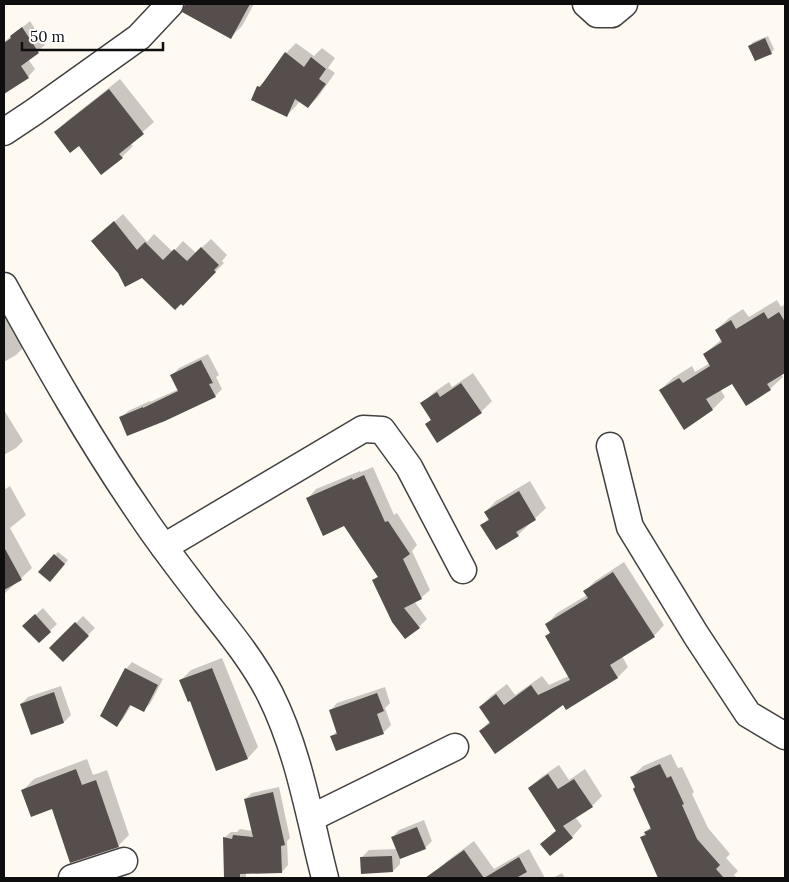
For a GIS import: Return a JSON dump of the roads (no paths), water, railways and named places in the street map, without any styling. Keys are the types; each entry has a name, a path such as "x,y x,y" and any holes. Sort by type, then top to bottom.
{"street":[{"path":"4,132 139,37 170,4"},
{"path":"586,4 597,14 612,14 624,4"},
{"path":"4,286 69,402 137,509 235,639 270,694 297,762 325,878"},
{"path":"164,547 363,429 382,430 409,467 463,570"},
{"path":"610,446 630,527 696,636 748,714 785,736"},
{"path":"311,818 455,747"},
{"path":"72,878 124,861"}]}
